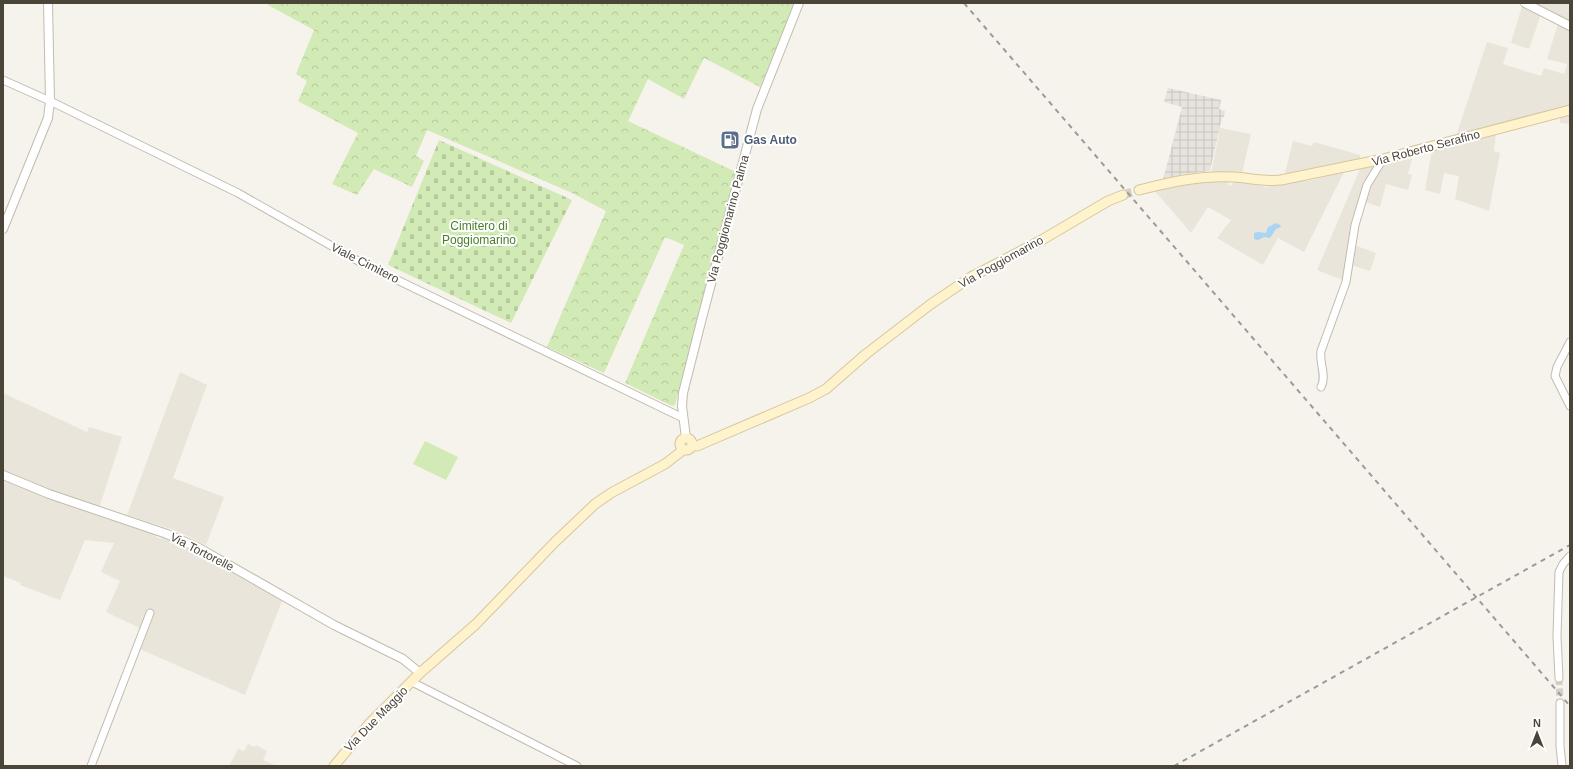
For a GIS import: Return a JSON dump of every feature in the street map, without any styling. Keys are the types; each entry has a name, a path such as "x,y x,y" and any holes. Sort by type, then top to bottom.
{"main road":[{"name":"Via Roberto Serafino","path":"1139,190 1192,179 1234,177 1272,181 1281,180 1383,159 1570,110"},
{"name":"Via Poggiomarino","path":"687,448 697,446 815,395 826,388 866,354 931,304 971,277 1040,241 1108,201 1123,195"},
{"path":"686,438 683,439 680,444 687,448"},
{"name":"Via Due Maggio","path":"334,766 368,725 420,673 476,624 555,542 595,504 611,493 665,464 687,448"}],"street":[{"path":"3,229 48,118 50,100 48,3"},
{"name":"Via Poggiomarino Palma","path":"686,438 683,418 682,393 757,109 799,3"},
{"path":"1525,3 1570,26"},
{"name":"Viale Cimitero","path":"3,80 50,100 238,193 360,262 683,418"},
{"path":"1321,387 1324,377 1320,358 1321,351 1346,282 1355,225 1367,185 1383,159"},
{"path":"1570,342 1557,367 1555,376 1570,406"},
{"name":"Via Tortorelle","path":"3,475 49,494 167,534 199,548 334,625 403,659 420,673"},
{"path":"1559,678 1557,636 1559,572 1563,564 1570,556"},
{"path":"91,766 150,613"},
{"path":"412,682 577,766"},
{"path":"1560,703 1560,746 1562,766"}],"shaded area":[{"path":"1523,3 1570,4 1570,124 1560,123 1560,118 1496,133 1494,151 1500,153 1489,211 1455,199 1459,176 1444,173 1440,194 1425,190 1432,150 1489,135 1456,136 1487,42 1508,48 1503,64 1541,76 1544,68 1564,74 1567,64 1547,59 1558,24 1541,14 1529,49 1511,43"},
{"path":"1168,88 1221,100 1219,109 1225,111 1224,117 1222,117 1210,171 1183,174 1178,177 1163,180 1182,107 1164,102"},
{"path":"1220,128 1251,134 1242,174 1211,174"},
{"path":"1293,141 1312,146 1314,142 1360,155 1360,160 1291,175 1290,173 1285,173"},
{"path":"1413,155 1408,174 1412,175 1408,190 1386,184 1380,207 1365,202 1358,224 1354,245 1376,253 1370,271 1351,265 1348,282 1317,270 1360,169"},
{"path":"1344,172 1304,252 1278,238 1263,265 1217,238 1231,220 1208,207 1191,233 1154,190 1210,181 1229,181 1227,184 1231,186 1234,181 1266,187 1312,180"},
{"path":"180,372 207,385 173,478 224,497 206,545 174,530 127,515"},
{"path":"3,393 87,432 89,427 122,437 100,505 95,515 155,534 156,537 162,539 164,537 175,541 207,559 206,561 210,563 211,561 282,601 245,695 135,647 142,629 106,612 120,581 101,572 114,543 85,540 60,600 20,585 21,583 3,576"},
{"path":"248,744 255,747 256,745 267,751 263,760 277,766 229,766 238,749 244,751"}],"green space":[{"path":"268,3 795,3 760,87 704,58 684,99 648,79 628,121 736,172 675,405 672,406 625,383 684,245 665,237 604,373 547,347 606,211 572,193 427,130 416,156 424,161 412,187 374,169 357,195 332,184 358,133 298,101 307,81 296,74 314,30 268,5"},
{"name":"Cimitero di Poggiomarino","path":"439,140 572,200 511,323 388,265"},
{"path":"425,441 458,457 446,480 413,464"}],"water":[{"path":"1276,223 1281,227 1276,229 1270,238 1264,237 1258,240 1254,239 1254,233 1266,233 1268,227"}],"tunnel":[{"path":"1123,195 1139,190"},
{"path":"1559,678 1560,703"}],"railway":[{"path":"964,3 1570,706"},
{"path":"1174,766 1570,545"}],"place":[{"name":"Gas Auto","path":"730,140"}]}
